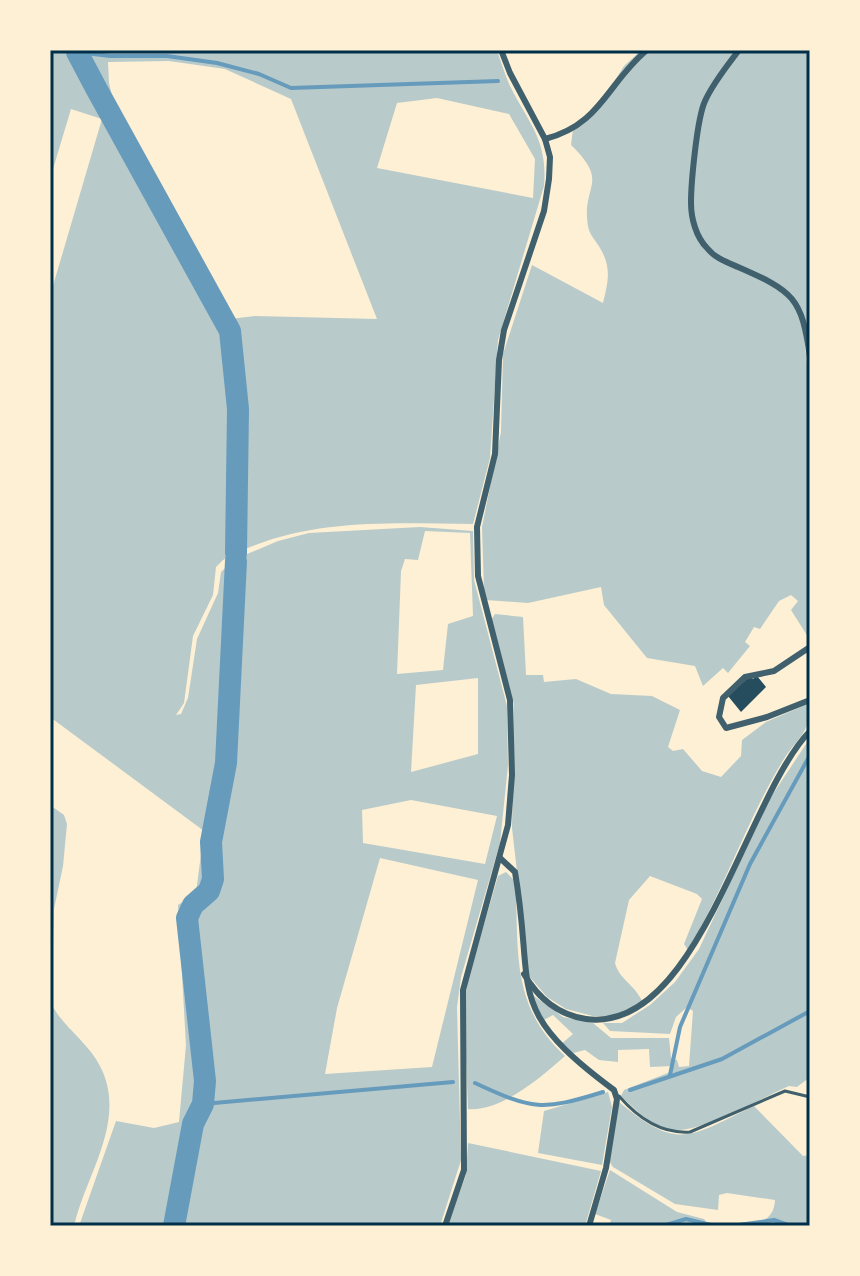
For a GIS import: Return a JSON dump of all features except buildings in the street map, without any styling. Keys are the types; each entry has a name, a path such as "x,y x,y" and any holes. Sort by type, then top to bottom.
{"street":[{"path":"445,1226 464,1170 463,990 508,825 513,734 510,700 478,576 477,527 495,454 499,360 504,330 533,246 549,179 550,157 545,139 516,87 501,50"},
{"path":"545,139 568,133 584,122 647,50"},
{"path":"739,50 704,102 691,204 695,228 705,247 720,260 774,281 788,292 799,305 806,325 810,358"},
{"path":"810,647 774,671 745,677 723,698 719,717 726,728 738,726 810,700"},
{"path":"524,974 540,997 576,1017 616,1019 646,1003 688,956 758,812 810,731"},
{"path":"500,858 515,872 528,997 544,1029 566,1053 614,1090 617,1099 606,1168 589,1226"}],"lane":[{"path":"614,1090 637,1114 660,1130 677,1133 690,1132 785,1091 810,1097"}],"shaded area":[{"path":"50,50 497,50 510,86 540,144 544,186 498,340 490,458 473,524 377,524 314,529 252,546 223,560 216,567 213,595 193,636 184,703 176,715 181,714 188,698 197,639 218,593 221,572 233,560 278,541 309,533 420,527 473,531 474,580 507,706 508,765 500,843 461,977 457,1007 461,1160 440,1226 79,1226 116,1121 154,1128 179,1122 186,1045 178,905 196,893 204,831 50,717 50,296 102,119 71,109 50,179","holes":["169,61 225,69 291,99 377,319 255,316 230,319 116,113 108,62","437,98 509,114 535,159 533,198 377,168 397,103","425,531 470,533 473,616 448,624 443,670 397,674 401,571 405,559 418,560","478,678 478,754 411,772 416,685","411,800 497,816 485,864 363,843 362,810","380,858 478,880 432,1067 325,1074 337,1008"]},
{"path":"634,50 810,50 810,333 803,329 810,389 810,640 791,610 798,601 791,595 779,601 760,629 754,627 745,642 750,646 728,673 723,668 703,686 695,666 647,658 604,605 601,587 528,603 486,600 484,591 482,527 501,432 503,354 532,265 603,303 608,269 588,226 592,177 590,168 571,145 573,129 601,102 624,66 637,54"},
{"path":"495,614 523,617 526,675 543,675 544,682 576,679 611,694 652,696 680,710 668,747 673,751 683,749 702,771 721,777 741,756 742,740 766,722 810,703 805,729 769,785 688,950 684,944 702,899 697,894 650,876 629,900 615,963 642,1001 619,1016 593,1016 566,1009 547,997 529,976 512,828 514,704 491,620"},
{"path":"810,738 810,1077 797,1087 789,1086 710,1123 678,1130 660,1127 621,1096 624,1090 673,1071 672,1066 650,1067 649,1049 618,1050 618,1062 599,1060 585,1050 569,1054 560,1045 573,1034 553,1015 542,1021 531,999 534,996 563,1017 593,1023 611,1038 669,1038 671,1058 677,1060 679,1067 689,1066 693,1011 687,1007 676,1017 670,1034 610,1031 603,1023 622,1023 650,1005 675,982 699,949 769,800"},
{"path":"50,805 64,815 67,824 54,909 51,1003 100,1066 107,1086 109,1106 102,1147 74,1226 50,1226"},
{"path":"506,872 513,879 516,891 519,959 527,1000 548,1038 565,1056 507,1099 494,1105 468,1109 464,1005 467,983 498,876"},
{"path":"608,1092 612,1107 602,1165 538,1153 544,1111"},
{"path":"619,1102 656,1128 685,1134 699,1132 754,1106 803,1156 810,1155 810,1226 746,1226 770,1216 775,1200 727,1193 719,1195 718,1210 675,1204 613,1167 609,1161"},
{"path":"468,1143 601,1171 585,1226 447,1226 466,1175"},
{"path":"610,1170 677,1212 704,1219 709,1226 609,1226 611,1220 595,1214"}],"waterway":[{"path":"79,50 77,52 96,88 230,331 238,409 236,553"},
{"path":"77,52 110,56 167,56 217,63 259,74 291,88 498,81"},
{"path":"174,1226 193,1124 203,1104 205,1081 187,918 193,905 209,891 213,879 211,842 226,763 236,561"},
{"path":"670,1075 680,1027 750,864 810,755"},
{"path":"630,1090 722,1059 810,1011"},
{"path":"203,1104 453,1082"},
{"path":"475,1083 538,1105 551,1105 603,1092"},
{"path":"663,1226 686,1219 715,1226"},
{"path":"731,1226 774,1220 791,1226"}]}
